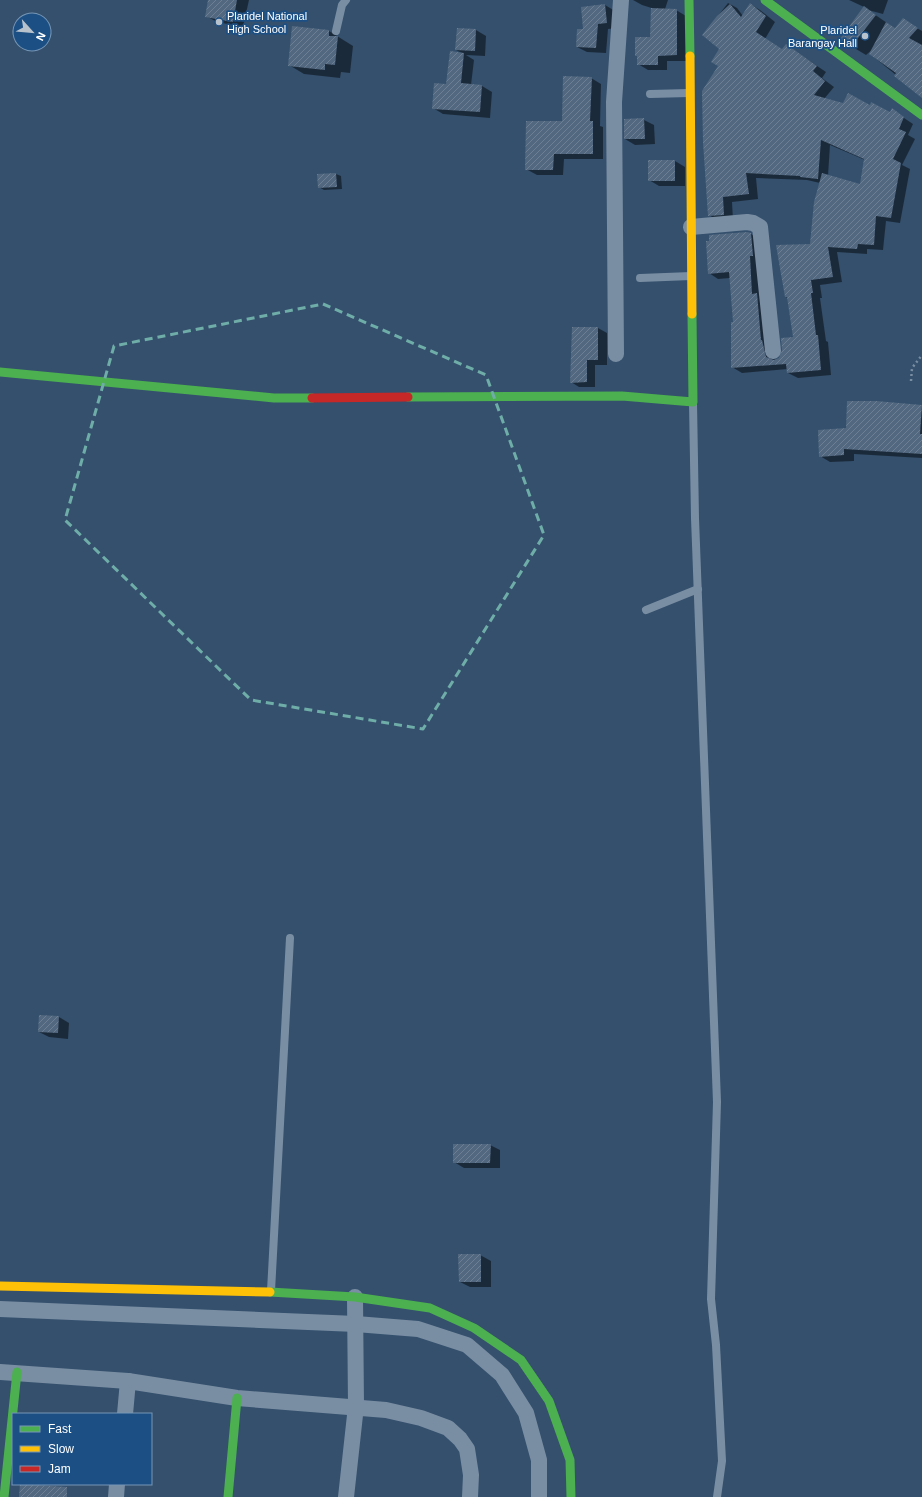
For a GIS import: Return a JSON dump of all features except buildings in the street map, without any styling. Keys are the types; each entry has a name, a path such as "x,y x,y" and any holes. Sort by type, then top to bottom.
{"street":[{"path":"616,354 614,102 621,0"},
{"path":"0,372 274,398 622,396 693,402 689,0"},
{"path":"766,0 922,115"},
{"path":"691,227 747,222 753,223 760,227 773,351"},
{"path":"0,1286 271,1292 355,1297 430,1308 474,1328 521,1360 549,1402 570,1460 571,1497"},
{"path":"346,1497 356,1406 355,1297"},
{"path":"0,1309 356,1324 418,1329 467,1345 502,1374 526,1413 539,1460 539,1497"},
{"path":"0,1372 128,1381 237,1398 356,1406 386,1410 421,1418 448,1428 460,1439 467,1449 471,1475 470,1497"},
{"path":"13,1413 17,1372"},
{"path":"125,1413 128,1381"},
{"path":"228,1497 237,1398"},
{"path":"4,1497 12,1420"},
{"path":"116,1497 118,1485"}],"lane":[{"path":"336,31 342,5 346,0"},
{"path":"650,94 690,93"},
{"path":"640,278 692,276"},
{"path":"693,402 698,589 717,1102 711,1299 716,1345 722,1461 717,1497"},
{"path":"646,610 698,589"},
{"path":"271,1292 290,938"}],"path":[{"path":"911,381 912,368 922,355"}],"highlighted area":[{"path":"323,304 486,375 544,535 423,729 251,700 65,520 114,346"}],"traffic: fast":[{"path":"689,0 690,56"},
{"path":"765,0 922,115"},
{"path":"408,397 622,396 693,402 692,314"},
{"path":"0,372 274,398 312,398"},
{"path":"270,1292 355,1297 430,1308 474,1328 521,1360 549,1401 570,1460 571,1497"},
{"path":"13,1413 17,1372"},
{"path":"228,1497 237,1398"},
{"path":"4,1497 12,1420"}],"traffic: slow":[{"path":"690,56 692,314"},
{"path":"0,1286 270,1292"}],"traffic: jam":[{"path":"312,398 408,397"}],"place":[{"name":"Plaridel National High School","path":"219,22"},
{"name":"Plaridel Barangay Hall","path":"865,36"}]}
